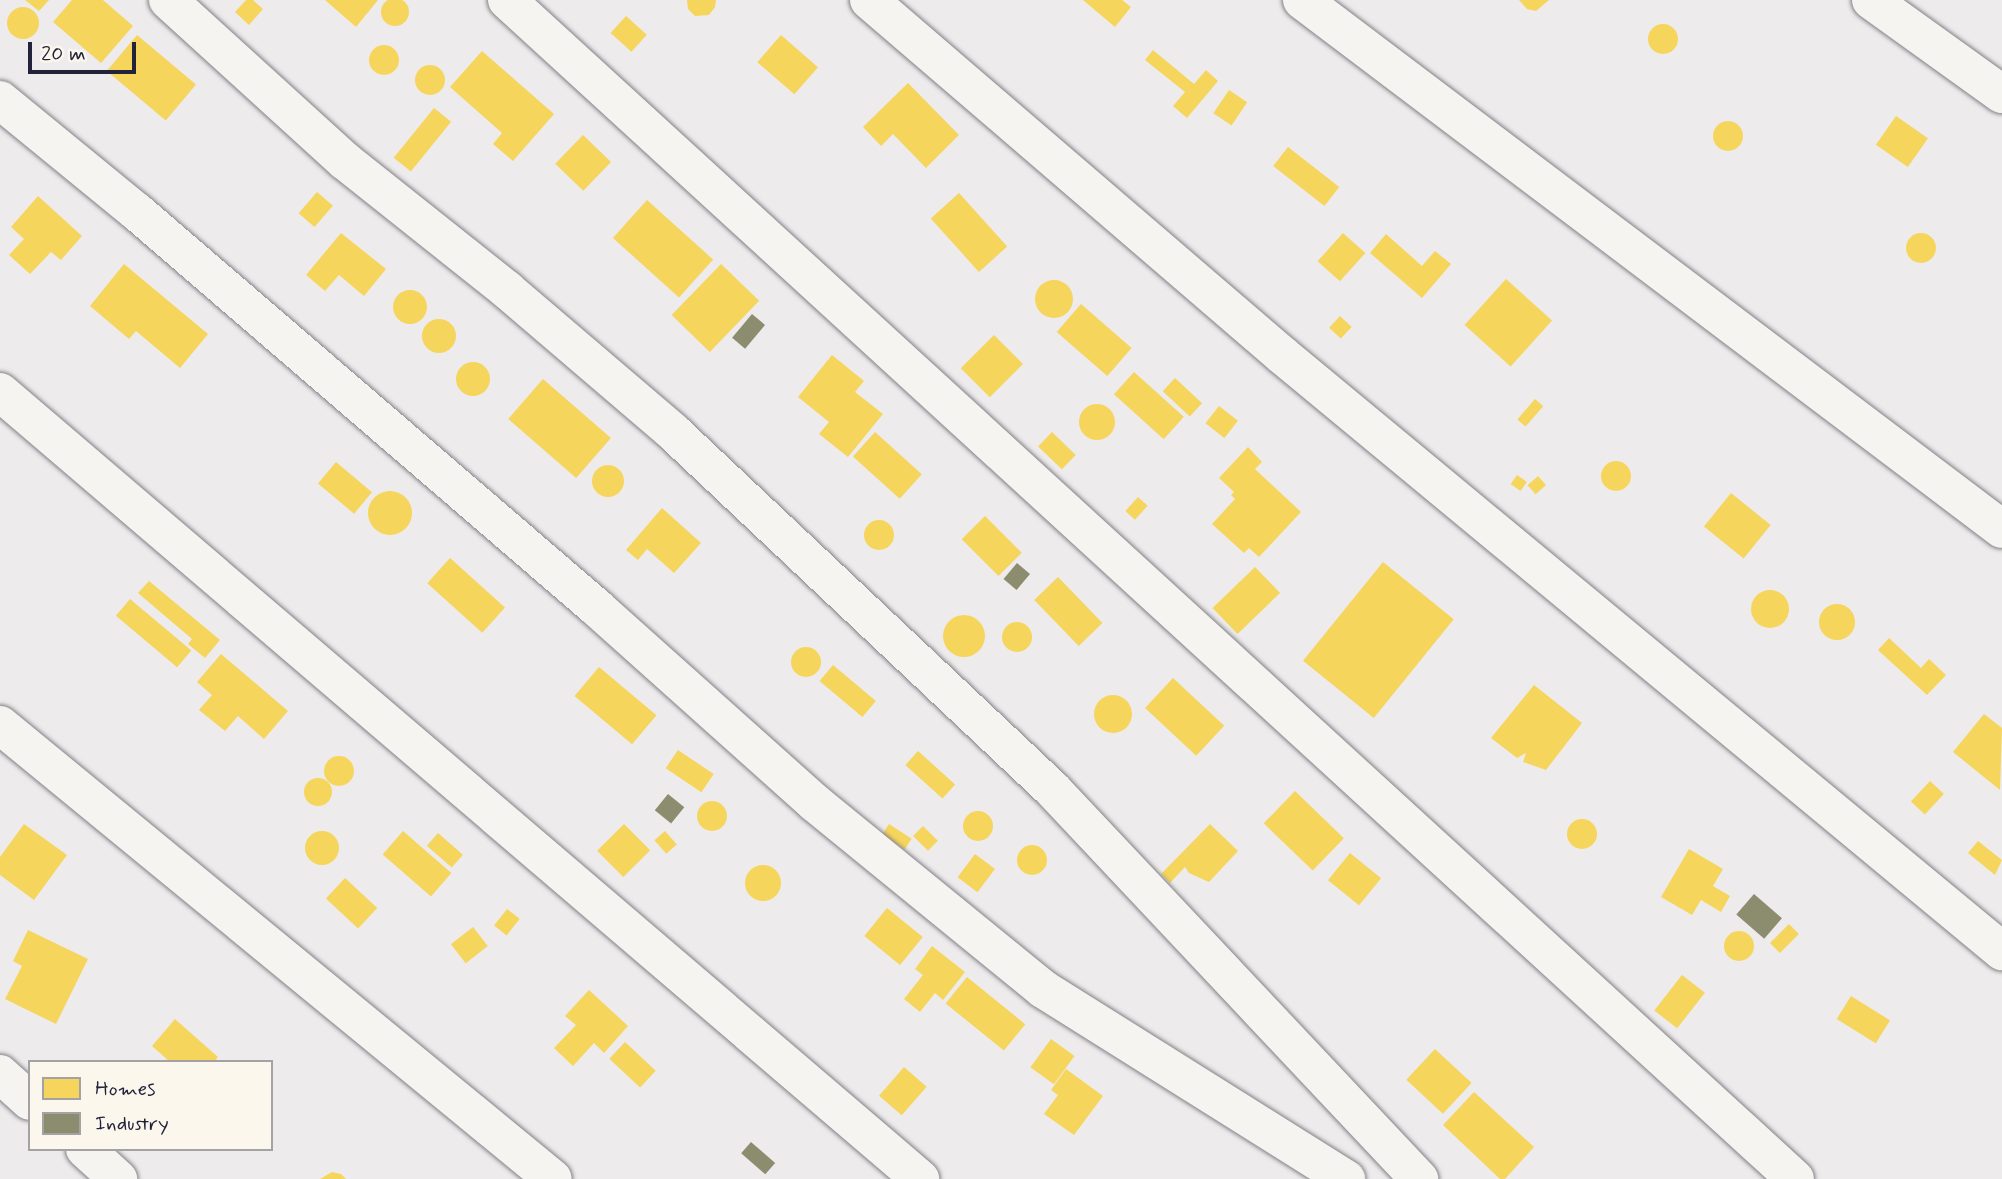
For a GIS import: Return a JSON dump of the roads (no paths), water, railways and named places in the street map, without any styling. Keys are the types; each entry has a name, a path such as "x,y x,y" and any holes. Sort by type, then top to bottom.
{"street":[{"path":"168,0 345,161 507,290 673,431 1052,789 1419,1179"},
{"path":"507,0 1795,1179"},
{"path":"869,0 1272,346 2002,951"},
{"path":"1301,0 2002,529"},
{"path":"1871,0 2002,94"},
{"path":"0,100 137,212 555,572 815,803 1033,981 1346,1179"},
{"path":"0,392 141,509 920,1179"},
{"path":"0,725 553,1179"},
{"path":"0,1074 28,1099"},
{"path":"87,1151 118,1179"}]}
